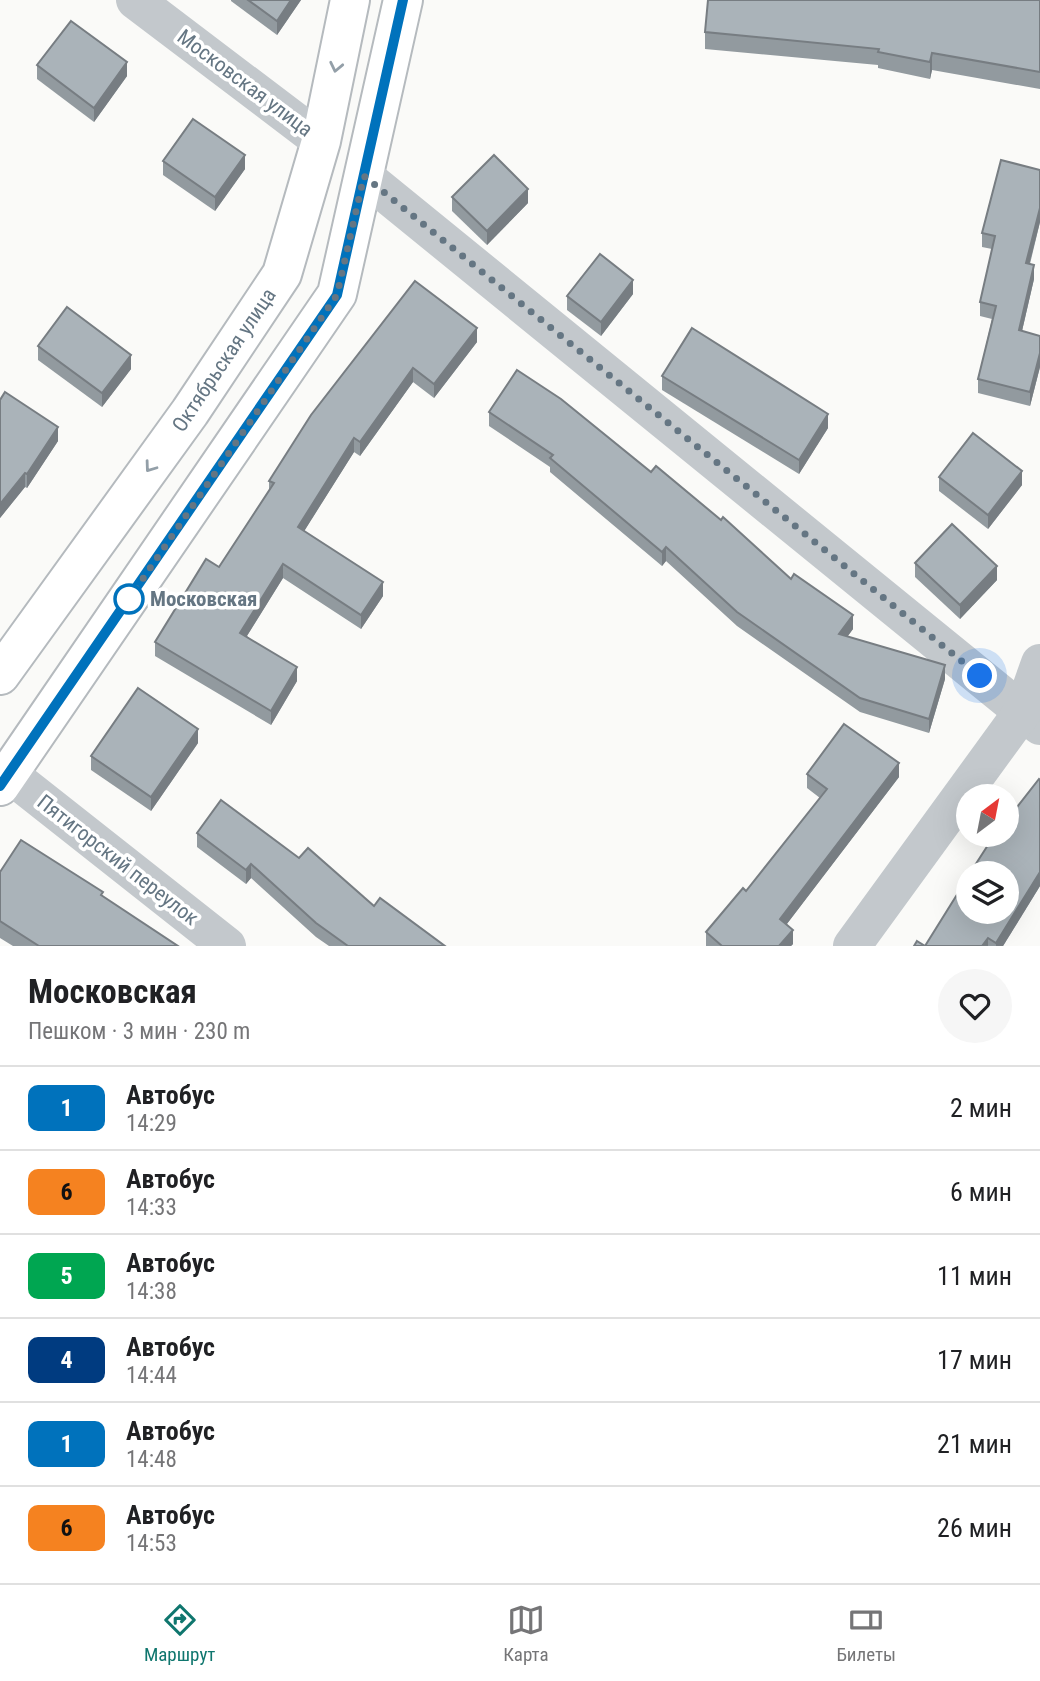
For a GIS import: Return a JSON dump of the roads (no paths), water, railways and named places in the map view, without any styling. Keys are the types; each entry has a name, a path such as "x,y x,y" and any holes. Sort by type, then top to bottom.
{"main road":[{"name":"Октябрьская улица","path":"0,675 190,412 282,274 321,141 350,0"},
{"path":"4,780 337,295 403,0"}],"street":[{"name":"Московская улица","path":"135,0 321,141"},
{"path":"364,176 1031,719"},
{"path":"852,946 1031,719 1040,663"},
{"name":"Пятигорский переулок","path":"4,780 228,946"}],"place":[{"name":"Московская","path":"129,599"}]}
